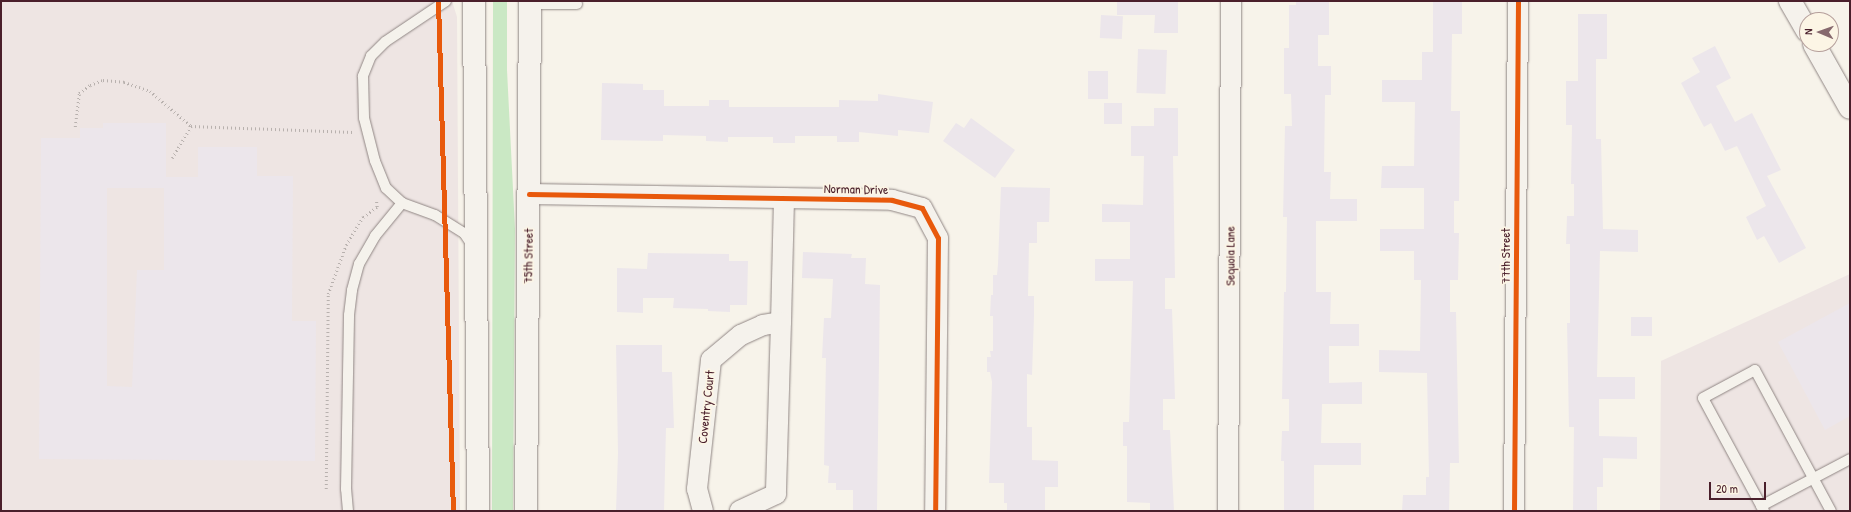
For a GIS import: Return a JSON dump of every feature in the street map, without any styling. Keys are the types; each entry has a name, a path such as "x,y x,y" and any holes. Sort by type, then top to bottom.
{"main road":[{"path":"474,1 478,511"},
{"path":"1790,1 1799,17"},
{"name":"75th Street","path":"526,511 530,3"},
{"path":"1818,52 1850,108"}],"street":[{"name":"Sequoia Lane","path":"1228,511 1231,1"},
{"name":"77th Street","path":"1514,511 1518,1"},
{"name":"Norman Drive","path":"529,194 892,200 922,208 938,238 935,511"},
{"path":"740,511 776,494 782,322 784,198"},
{"name":"Coventry Court","path":"702,511 697,489 711,360 741,335 763,325 782,322"}],"lane":[{"path":"446,1 385,42 371,56 363,76 364,118 375,161 386,188 402,203 434,215 464,233 476,250"},
{"path":"530,3 577,4"},
{"path":"348,511 346,490 349,315 352,290 359,264 375,236 402,203"},
{"path":"1830,511 1813,478 1755,370 1703,398 1762,508 1813,478 1850,459"}],"path":[{"path":"75,128 78,93 90,85 103,80 124,82 150,91 191,126 352,130 355,137"},
{"path":"172,158 191,126"},
{"path":"326,489 328,294 346,245 363,217 377,207 375,193"}],"shaded area":[{"path":"1,1 452,1 457,17 460,511 1,511"},
{"path":"1850,274 1850,511 1660,511 1661,361"}],"green space":[{"path":"493,1 507,1 507,70 515,229 513,511 492,511"}],"building":[{"path":"1117,1 1178,1 1178,33 1154,33 1155,15 1117,15"},
{"path":"1296,1 1329,1 1329,35 1318,35 1318,66 1331,66 1331,95 1325,95 1324,172 1331,172 1330,199 1357,199 1357,221 1316,221 1316,292 1331,292 1330,324 1359,324 1359,346 1329,346 1329,383 1362,382 1362,404 1322,404 1321,443 1361,443 1361,465 1314,465 1314,511 1284,511 1284,461 1281,461 1282,431 1289,431 1289,399 1282,399 1287,217 1283,217 1285,126 1292,126 1291,94 1284,94 1284,48 1289,48 1289,5 1296,5"},
{"path":"1433,1 1462,1 1462,34 1452,34 1451,111 1460,111 1459,201 1454,201 1454,233 1459,233 1458,280 1450,280 1450,312 1456,312 1459,463 1450,463 1449,511 1402,511 1403,495 1426,495 1426,477 1429,477 1427,373 1379,372 1379,350 1420,351 1421,280 1414,280 1414,251 1380,251 1380,229 1424,229 1424,188 1381,188 1382,166 1414,166 1415,102 1382,102 1382,80 1422,80 1422,52 1433,52"},
{"path":"1578,14 1607,14 1607,59 1596,59 1596,139 1601,139 1603,229 1638,230 1638,252 1600,251 1597,377 1635,377 1635,399 1599,399 1599,436 1637,437 1637,459 1603,458 1603,487 1597,487 1597,511 1573,511 1574,427 1569,427 1567,323 1570,323 1570,244 1566,244 1567,216 1574,216 1574,184 1571,184 1572,125 1566,125 1566,81 1578,81"},
{"path":"1101,15 1123,16 1122,39 1100,38"},
{"path":"1715,46 1731,78 1716,86 1735,122 1752,113 1781,170 1767,176 1806,248 1779,263 1764,236 1757,240 1746,217 1766,206 1737,146 1725,151 1711,123 1704,127 1681,83 1700,72 1692,58"},
{"path":"1138,49 1167,50 1165,94 1136,93"},
{"path":"1088,71 1108,71 1108,99 1088,99"},
{"path":"602,83 643,84 643,90 664,90 664,106 709,106 709,100 729,100 729,107 839,107 839,100 878,101 878,94 933,102 929,133 898,130 898,136 859,132 859,142 837,142 837,136 795,136 795,143 773,143 773,137 728,137 728,142 706,141 706,136 663,135 663,141 601,140"},
{"path":"1104,103 1122,103 1122,124 1104,124"},
{"path":"1154,108 1178,108 1178,156 1173,156 1175,278 1165,278 1165,309 1172,309 1175,399 1163,399 1163,430 1170,430 1174,511 1150,511 1150,503 1127,502 1127,446 1123,446 1123,422 1129,422 1133,281 1095,281 1095,259 1130,259 1130,222 1102,222 1102,204 1143,205 1144,156 1131,156 1131,126 1154,126"},
{"path":"971,118 1015,150 995,178 943,141 956,123 964,128"},
{"path":"103,123 166,123 166,177 198,177 198,147 257,147 257,176 293,176 292,321 316,321 315,461 39,459 41,138 80,138 80,128 103,128","holes":["107,188 164,188 164,270 137,270 132,387 107,386"]},
{"path":"1001,187 1050,188 1049,222 1037,222 1037,243 1029,243 1028,296 1034,296 1032,375 1027,374 1027,427 1032,427 1032,460 1058,461 1058,487 1045,487 1045,511 1007,511 1007,503 1004,503 1004,483 989,483 992,382 990,372 987,372 987,357 991,357 990,351 993,351 993,316 990,316 991,295 993,295 993,275 997,275"},
{"path":"803,252 852,254 851,258 866,258 865,284 880,285 877,511 853,511 853,490 836,490 836,483 828,483 829,466 824,465 826,358 822,358 824,318 831,318 833,279 802,278"},
{"path":"648,253 729,254 729,261 748,261 747,305 730,305 730,312 708,311 708,309 673,308 674,298 643,298 643,313 617,312 617,268 647,269"},
{"path":"1850,303 1850,416 1825,430 1778,342"},
{"path":"1631,317 1652,317 1652,336 1631,336"},
{"path":"616,345 662,345 662,372 672,372 674,428 666,428 664,511 616,511 618,453"}],"cycle path":[{"path":"438,1 453,511"},
{"path":"1514,511 1518,1"},
{"path":"529,194 892,200 922,208 938,238 935,511"}]}
